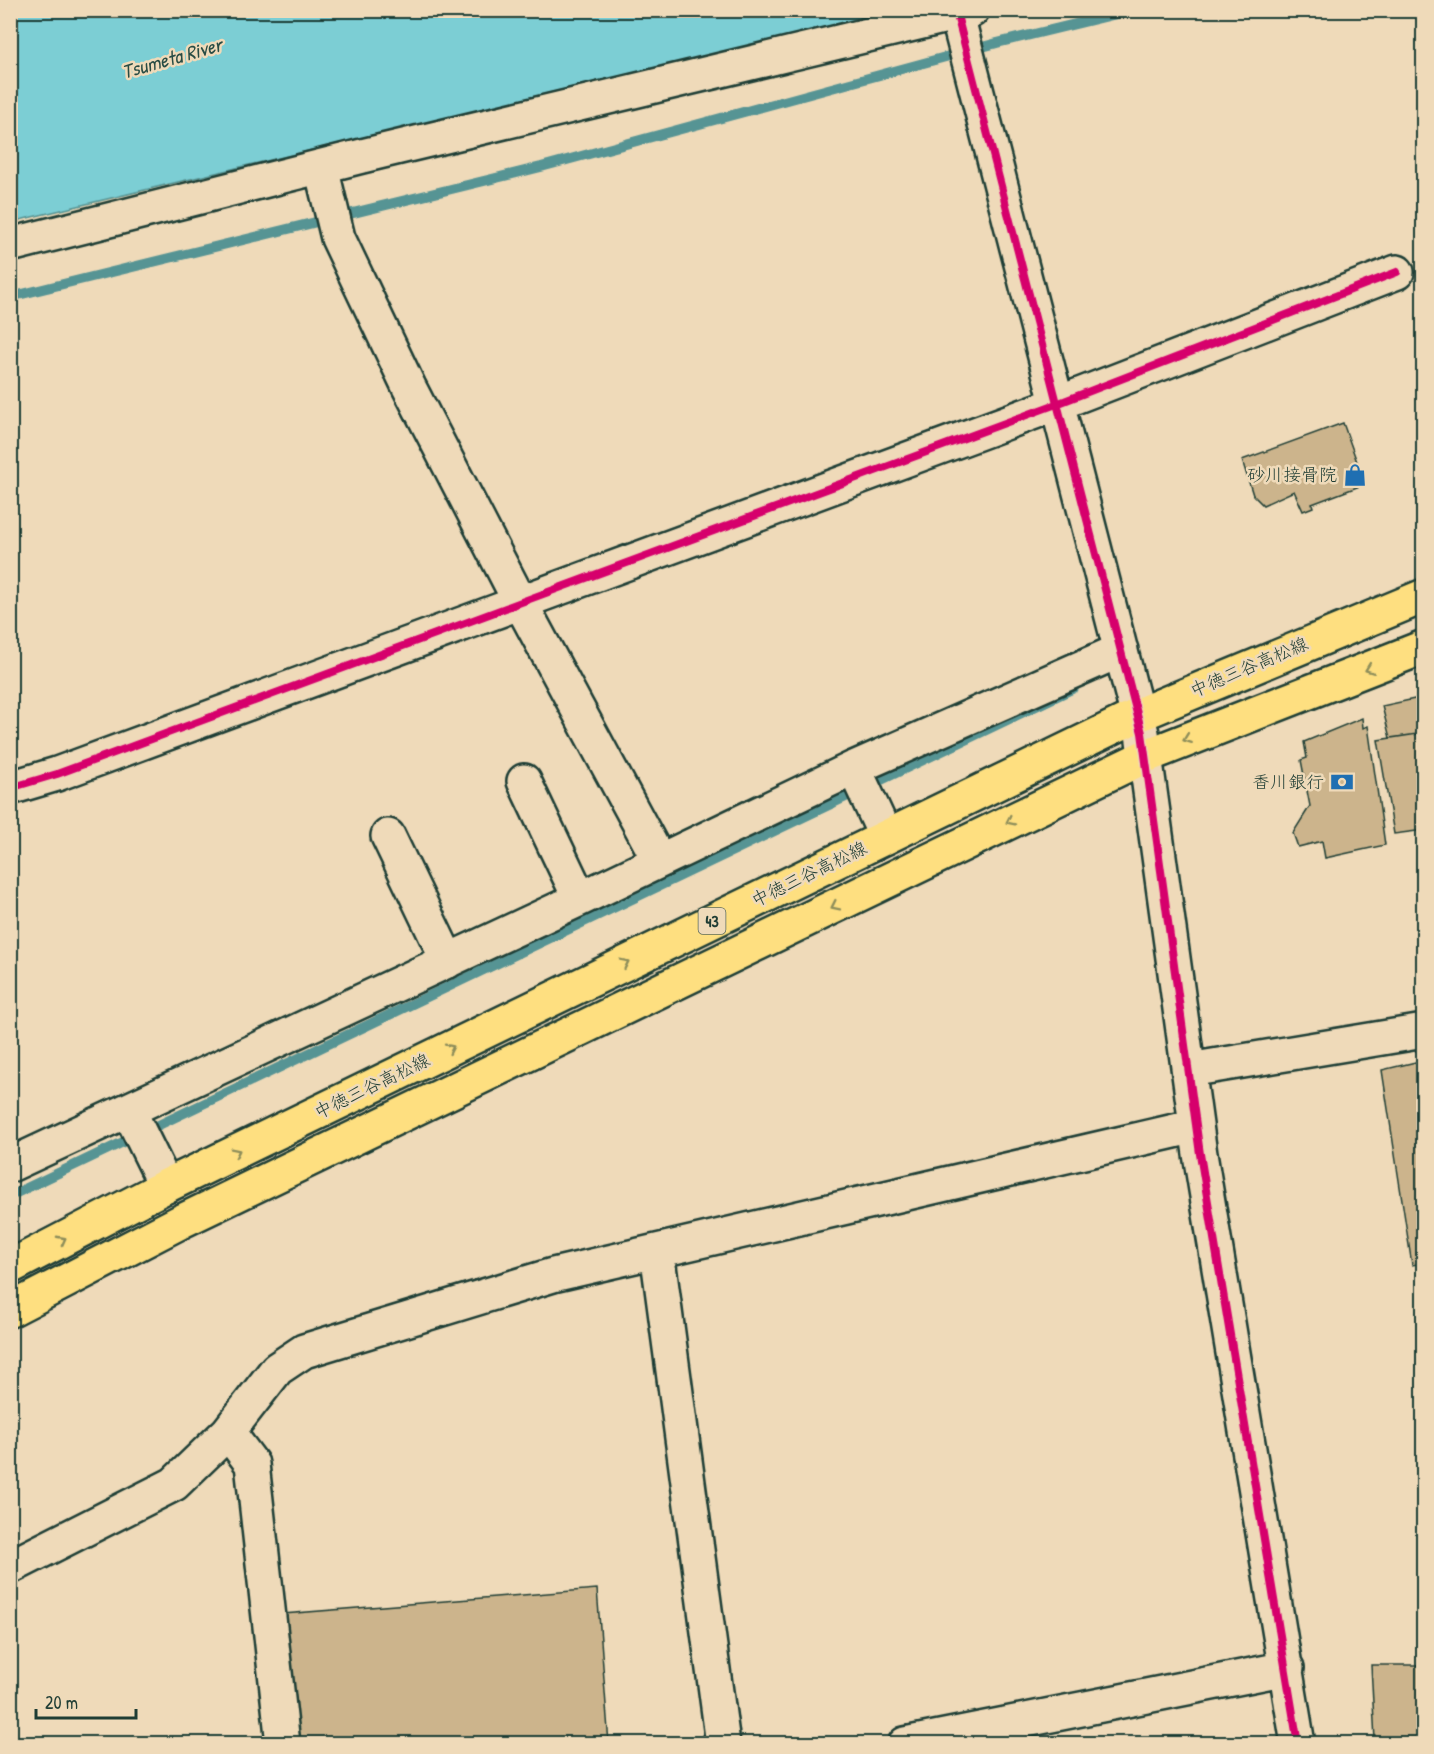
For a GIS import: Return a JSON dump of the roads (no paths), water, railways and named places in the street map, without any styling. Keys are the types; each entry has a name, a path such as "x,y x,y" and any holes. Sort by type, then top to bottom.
{"main road":[{"name":"中徳三谷高松線","path":"10,1267 166,1186 1138,715 1424,596"},
{"name":"43","path":"10,1310 182,1221 1146,756 1424,647"}],"street":[{"path":"10,245 321,167 965,13 1059,403 1138,715 1146,756 1196,1126 1298,1743"},
{"path":"321,167 338,238 409,387 520,602 659,860"},
{"path":"10,788 68,770 1059,403 1397,272"},
{"path":"10,1166 854,768 1121,650"},
{"path":"854,768 886,837"},
{"path":"524,781 580,899"},
{"path":"388,836 448,961"},
{"path":"1189,1070 1424,1031"},
{"path":"129,1111 166,1186"},
{"path":"10,1567 174,1484 228,1432 277,1369 304,1351 553,1275 1196,1126"},
{"path":"657,1251 723,1743"},
{"path":"228,1432 252,1464 283,1743"},
{"path":"905,1743 1287,1668"}],"water":[{"name":"Tsumeta River","path":"11,10 892,10 892,11 11,222"}],"waterway":[{"path":"10,297 541,167 997,43 1133,10"},
{"path":"10,1196 1074,688"}],"place":[{"name":"砂川接骨院","path":"1355,475"},
{"name":"香川銀行","path":"1342,782"}]}
